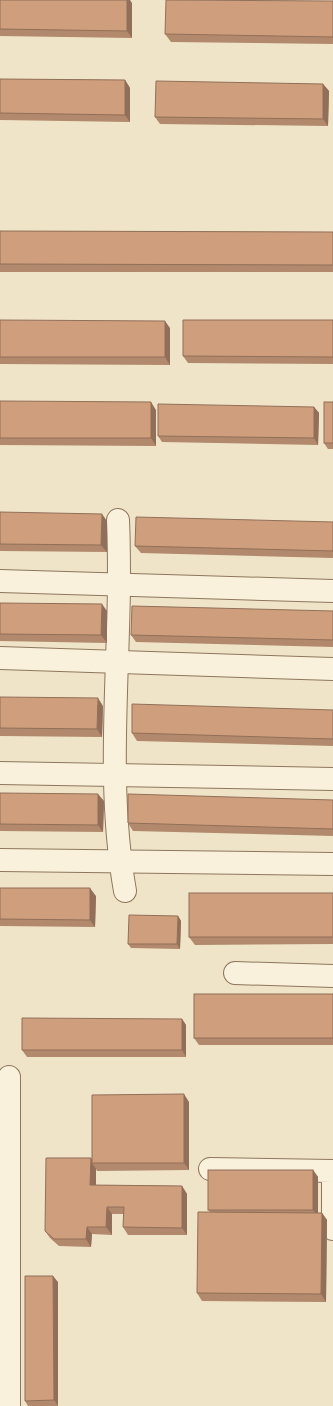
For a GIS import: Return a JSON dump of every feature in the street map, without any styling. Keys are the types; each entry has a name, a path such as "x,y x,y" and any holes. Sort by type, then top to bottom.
{"street":[{"path":"118,520 119,585 114,775 120,861 125,891"},
{"path":"0,581 333,591"},
{"path":"0,658 333,669"},
{"path":"0,773 333,779"},
{"path":"0,860 333,864"},
{"path":"235,973 333,976"},
{"path":"9,1077 9,1406"},
{"path":"210,1169 333,1171 333,1229"}],"building":[{"path":"0,0 127,0 127,31 0,29"},
{"path":"166,0 333,1 333,37 165,34"},
{"path":"0,79 125,80 125,115 0,113"},
{"path":"156,81 323,84 323,119 155,117"},
{"path":"0,231 333,232 333,265 0,264"},
{"path":"0,320 165,321 165,357 0,357"},
{"path":"183,320 333,320 333,357 183,356"},
{"path":"0,401 151,402 151,438 0,438"},
{"path":"324,402 333,402 333,443 324,443"},
{"path":"158,404 314,407 314,438 158,436"},
{"path":"0,512 102,514 101,545 0,544"},
{"path":"136,517 333,522 333,551 135,546"},
{"path":"0,603 102,604 101,635 0,634"},
{"path":"132,606 333,611 333,640 131,635"},
{"path":"0,697 98,698 97,729 0,728"},
{"path":"132,704 333,710 333,739 132,733"},
{"path":"0,793 98,794 98,825 0,824"},
{"path":"128,794 333,800 333,829 128,823"},
{"path":"0,888 90,888 90,920 0,919"},
{"path":"189,893 333,893 333,937 189,937"},
{"path":"129,915 178,916 177,944 128,944"},
{"path":"194,994 333,994 333,1038 194,1038"},
{"path":"22,1018 182,1019 182,1050 22,1050"},
{"path":"184,1094 184,1163 92,1163 92,1095"},
{"path":"46,1158 91,1158 90,1185 182,1186 182,1228 123,1227 124,1207 107,1207 106,1227 87,1227 86,1239 54,1239 45,1231"},
{"path":"208,1170 313,1170 313,1210 208,1210"},
{"path":"198,1212 322,1213 321,1294 197,1293"},
{"path":"25,1276 53,1276 54,1400 25,1401"}]}
